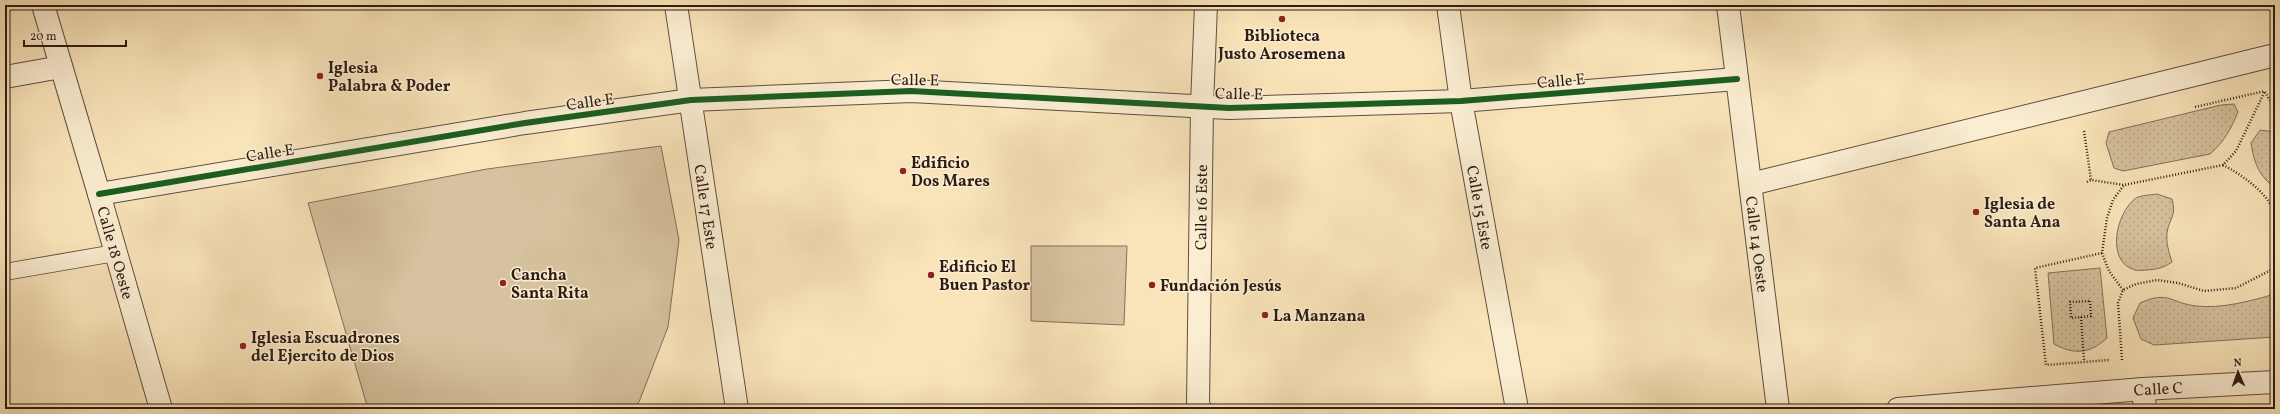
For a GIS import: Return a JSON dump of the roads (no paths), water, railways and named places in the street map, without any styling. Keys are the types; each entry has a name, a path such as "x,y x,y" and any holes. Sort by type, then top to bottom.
{"street":[{"name":"Calle 18 Oeste","path":"43,5 161,409"},
{"name":"Calle 17 Este","path":"676,5 737,409"},
{"name":"Calle 16 Este","path":"1200,409 1198,404 1202,105 1206,5"},
{"name":"Calle 15 Este","path":"1448,5 1461,101 1518,409"},
{"name":"Calle 14 Oeste","path":"1728,5 1778,409"},
{"path":"1751,184 2275,56"},
{"path":"5,77 60,67"},
{"name":"Calle E","path":"99,194 517,125 691,100 911,91 1202,105 1229,108 1461,101 1737,79"},
{"name":"Calle C","path":"1898,409 2144,399 2275,382"}],"lane":[{"path":"5,272 115,253"}],"place":[{"name":"Biblioteca Justo Arosemena","path":"1282,19"},
{"name":"Iglesia Palabra & Poder","path":"320,76"},
{"name":"Edificio Dos Mares","path":"903,171"},
{"name":"Iglesia de Santa Ana","path":"1976,212"},
{"name":"Edificio El Buen Pastor","path":"931,275"},
{"name":"Cancha Santa Rita","path":"503,283"},
{"name":"Fundación Jesús","path":"1152,285"},
{"name":"La Manzana","path":"1265,315"},
{"name":"Iglesia Escuadrones del Ejercito de Dios","path":"243,346"}]}
